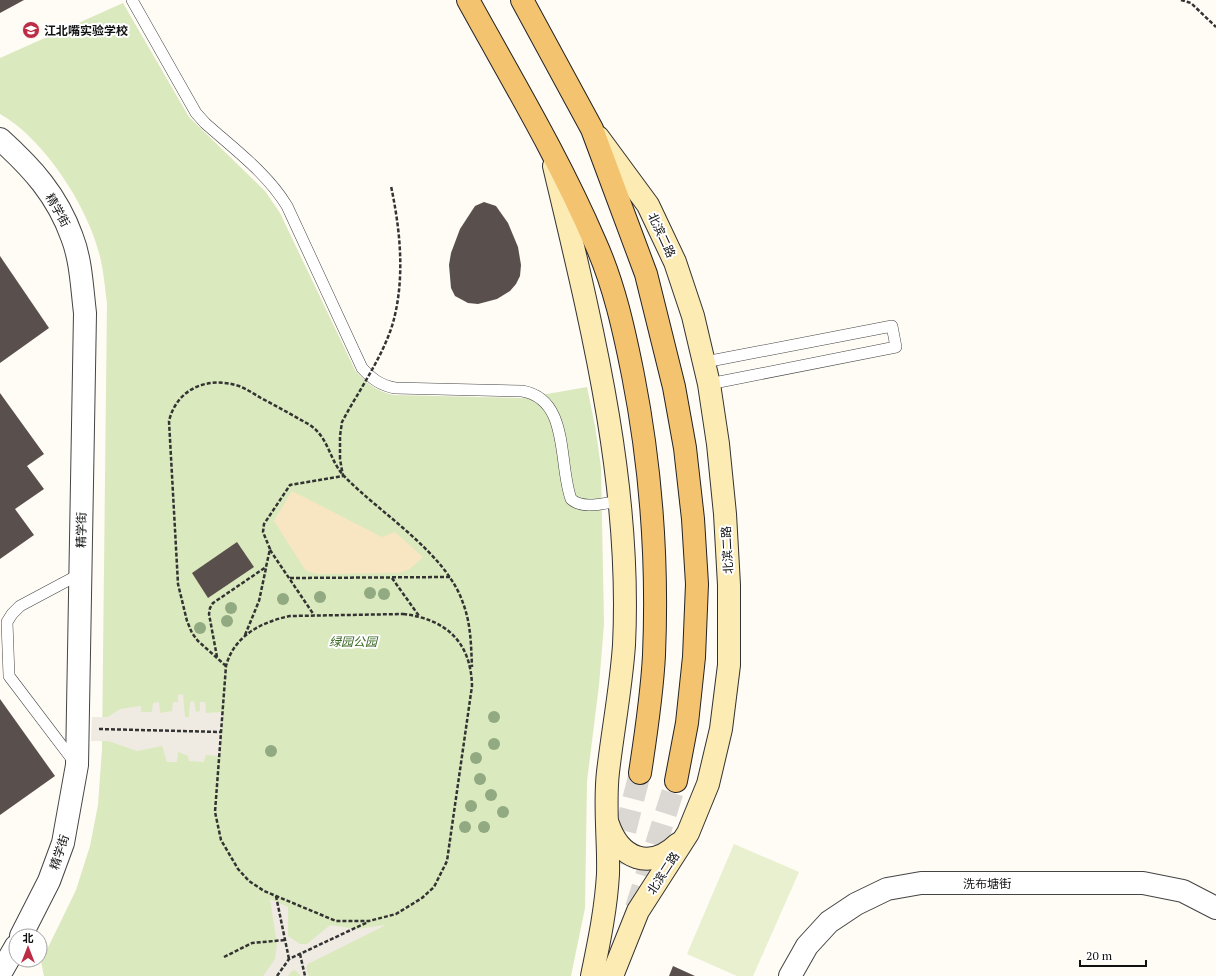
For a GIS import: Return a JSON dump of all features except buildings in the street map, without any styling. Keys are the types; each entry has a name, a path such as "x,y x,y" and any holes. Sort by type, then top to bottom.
{"main road":[{"path":"468,0 550,149 596,243 612,287 625,336 646,454 653,521 655,585 654,648 649,714 640,773"},
{"name":"北滨二路","path":"522,0 592,129 646,274 674,387 685,448 693,519 697,584 694,657 688,716 676,781"}],"street":[{"name":"北滨二路","path":"592,129 648,205 675,262 693,316 709,384 725,514 729,585 729,665 721,729 708,784 688,833 638,911 612,976"},
{"name":"精学街","path":"0,139 29,166 55,200 73,238 80,274 85,313 76,765 63,843 49,881 25,928"},
{"path":"550,149 587,306 613,451 620,501 624,588 624,645 618,706 608,772 606,819 608,873 604,909 592,976"},
{"path":"606,819 612,835 623,850 632,855 644,858 662,856 688,833"},
{"name":"洗布塘街","path":"790,976 807,946 829,922 856,904 887,890 921,883 1143,883 1183,891 1216,908"},
{"path":"0,974 8,960"}],"lane":[{"path":"132,0 196,113 205,123 267,178 278,191 287,206 362,368 371,378 382,385 395,388 532,392 543,399 556,418 570,499 584,506 620,501"},
{"path":"705,362 892,326 896,347 709,384"},
{"path":"76,765 9,676 7,622 20,606 80,574"}],"path":[{"path":"1181,0 1191,3 1216,27"},
{"path":"343,476 340,459 340,436 342,422 382,349 394,318 399,285 400,237 391,186"},
{"path":"226,666 198,641 192,632 187,621 178,584 169,421 172,407 181,396 194,388 211,383 228,383 241,387 310,425 319,432 343,476 425,549 450,577 463,602 470,632 472,686 447,861 442,874 434,887 409,907 396,914 369,921 289,959 277,976"},
{"path":"314,615 270,549 263,532 264,524 290,485 343,476"},
{"path":"245,636 259,601 270,549"},
{"path":"217,658 209,614 210,608 214,603 266,567"},
{"path":"290,578 450,577"},
{"path":"391,578 419,616"},
{"path":"369,921 336,921 264,891 249,881 238,869 221,840 215,812 226,666 229,656 235,645 245,636 272,620 290,616 403,614 433,620 455,638 469,661 472,674"},
{"path":"96,729 222,732"},
{"path":"276,895 289,959"},
{"path":"224,957 252,943 285,940"},
{"path":"300,954 305,976"}],"green space":[{"name":"绿园公园","path":"123,3 189,117 265,191 280,213 355,370 367,383 376,389 393,395 524,398 587,387 601,467 604,624 599,685 587,781 585,908 571,976 44,976 42,968 48,968 48,948 76,890 90,846 98,805 102,749 107,303 102,266 96,241 77,199 64,178 33,140 17,125 0,114 0,58"},
{"path":"734,844 799,872 753,976 737,976 687,954"}],"sand":[{"path":"292,491 382,537 395,532 423,557 410,569 399,573 317,574 306,571 274,521"}],"shaded area":[{"path":"183,694 185,717 189,717 190,702 194,701 196,712 200,711 200,702 205,702 206,713 223,712 220,756 206,755 204,762 189,761 188,756 178,752 177,762 167,762 162,746 137,751 108,741 91,741 92,717 108,717 120,709 141,706 141,712 152,712 153,703 159,702 160,713 172,711 173,702 178,702 178,695"},
{"path":"270,899 288,907 288,936 300,944 307,944 330,925 357,929 386,925 308,964 306,968 309,976 301,976 295,970 288,976 263,976 275,959 277,944"}],"tunnel":[{"path":"617,863 640,773"},
{"path":"636,908 676,781"}],"place":[{"name":"江北嘴实验学校","path":"31,30"}]}
